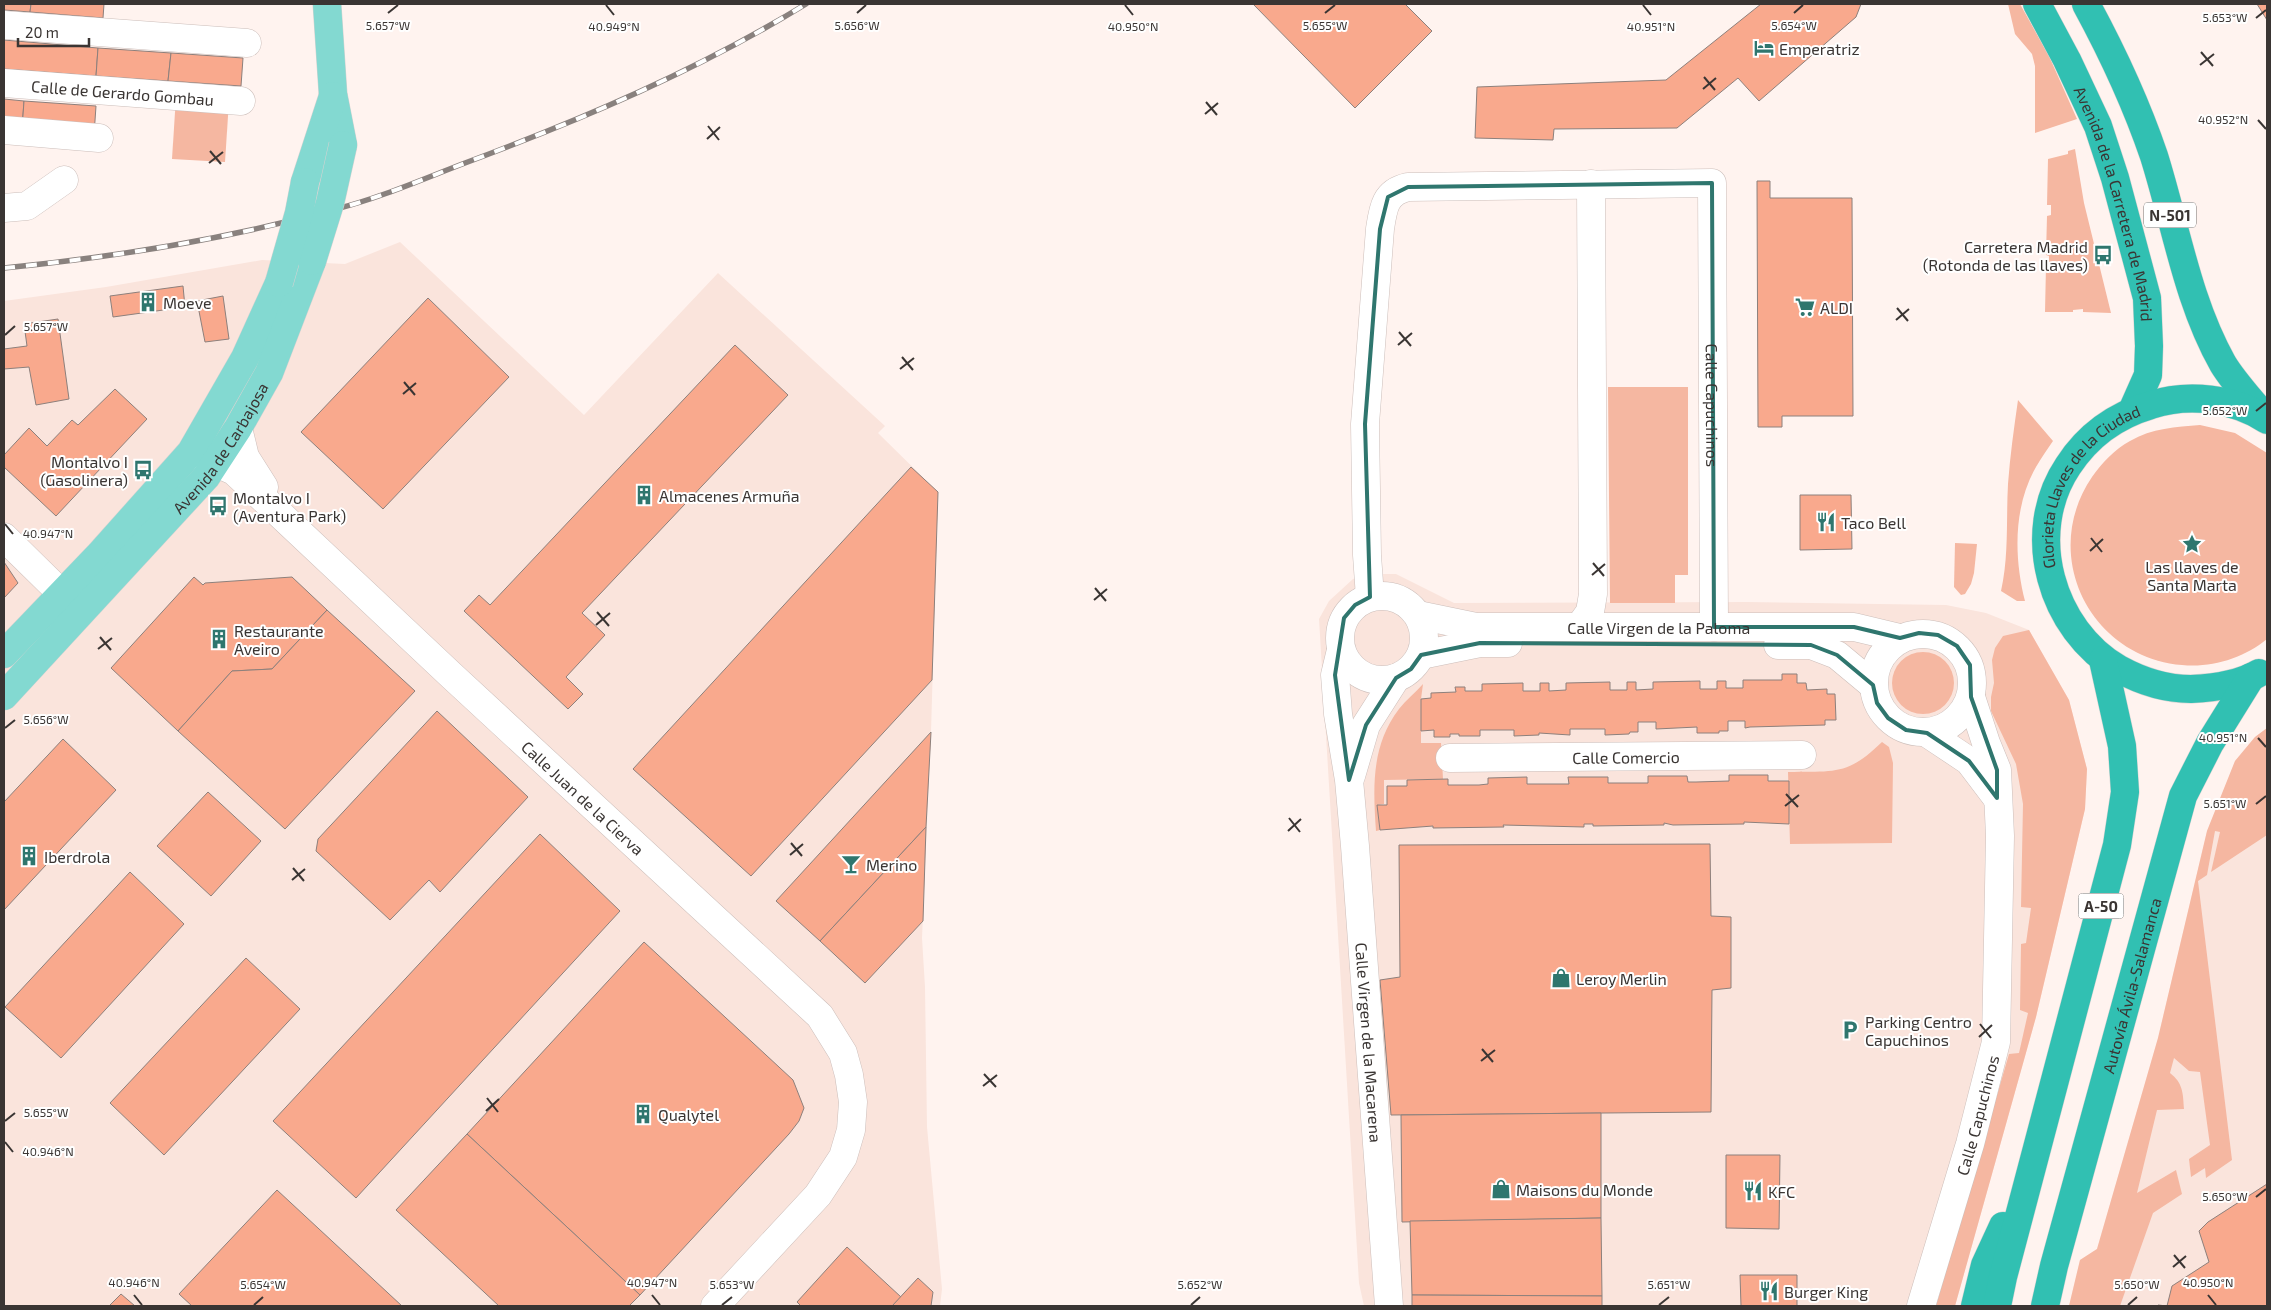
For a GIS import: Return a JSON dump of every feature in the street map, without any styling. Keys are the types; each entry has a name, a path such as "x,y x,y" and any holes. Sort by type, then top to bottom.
{"highway":[{"name":"Avenida de la Carretera de Madrid","path":"2038,4 2098,126 2115,178 2147,298 2148,375 2132,411"},
{"name":"N-501","path":"2086,4 2102,34 2153,155 2189,285 2206,330 2224,366 2266,419"},
{"name":"Glorieta Llaves de la Ciudad","path":"2259,673 2214,688 2175,689 2137,679 2104,660 2079,637 2061,609 2049,574 2046,537 2052,500 2068,466 2091,438 2110,422 2132,411 2165,400 2200,398 2234,404 2266,419"},
{"name":"A-50","path":"1997,1306 2117,845 2125,792 2122,746 2104,660"},
{"name":"Autovía Ávila-Salamanca","path":"2045,1306 2054,1266 2183,796 2210,743 2259,673"},
{"path":"1975,1306 1985,1265 2037,1149"}],"main road":[{"path":"327,4 333,94"},
{"name":"Avenida de Carbajosa","path":"4,696 193,491 216,462 238,428 269,373 312,261 330,203 343,145 333,94"},
{"name":"Avenida de Carbajosa","path":"4,654 106,547 191,452 245,358 279,282 299,213 305,182 333,94"}],"street":[{"path":"4,25 247,43"},
{"name":"Calle de Gerardo Gombau","path":"4,83 241,101"},
{"path":"4,130 99,138"},
{"path":"4,208 27,206 64,180"},
{"name":"Calle Capuchinos","path":"1591,184 1712,183 1714,627"},
{"path":"1370,597 1367,555 1365,424 1383,205 1394,192 1408,187 1591,184 1593,594 1590,612 1580,626"},
{"name":"Calle Juan de la Cierva","path":"238,428 245,457 280,514"},
{"name":"Calle Juan de la Cierva","path":"191,452 234,471 820,1016 843,1054 850,1075 853,1102 851,1130 843,1157 818,1196 715,1306"},
{"path":"4,537 61,593"},
{"path":"1388,596 1405,603 1418,615 1424,635 1420,655 1411,669 1396,678 1374,680 1353,670 1341,650 1340,634 1344,618 1355,605 1370,597 1388,596"},
{"name":"Calle Virgen de la Paloma","path":"1418,615 1476,627 1854,628 1900,638"},
{"path":"1927,733 1946,727 1962,715 1971,697 1973,681 1970,665 1957,646 1938,635 1919,633 1900,638 1886,650 1876,666 1873,685 1877,703 1888,718 1906,730 1927,733 1969,761 1997,798"},
{"name":"Calle Virgen de la Paloma","path":"1420,655 1480,643 1811,645 1837,654 1873,685"},
{"name":"Calle Virgen de la Macarena","path":"1341,650 1335,675 1338,714 1350,780 1389,1306"},
{"name":"Calle Virgen de la Macarena","path":"1350,780 1366,725 1396,678"},
{"name":"Calle Capuchinos","path":"1921,1306 1970,1144 1996,1042 2000,836 1997,798 1998,770 1986,742 1971,697"},
{"name":"Calle Comercio","path":"1450,758 1802,756"}],"highlighted area":[{"path":"1712,183 1714,627 1854,627 1900,638 1919,633 1938,635 1957,646 1970,665 1971,697 1997,770 1997,798 1969,761 1927,733 1906,730 1888,718 1877,703 1873,685 1837,655 1811,645 1480,643 1421,655 1411,669 1396,678 1366,725 1349,780 1335,675 1344,618 1355,605 1370,597 1365,424 1380,229 1388,197 1408,187"}],"shaded area":[{"path":"2008,4 2020,4 2049,56 2077,119 2035,133 2035,66 2032,54 2015,34"},
{"path":"176,97 229,101 225,162 172,159"},
{"path":"2075,149 2084,203 2111,313 2083,312 2083,309 2073,310 2073,312 2045,312 2046,266 2049,265 2049,256 2046,255 2047,216 2051,215 2051,205 2047,205 2048,159 2068,154 2068,151"},
{"path":"400,242 584,415 718,273 885,426 878,433 938,492 931,732 922,938 925,987 927,1127 942,1289 940,1306 4,1306 4,301 106,287 262,260 345,264"},
{"path":"1608,387 1688,387 1688,575 1675,575 1675,603 1610,603"},
{"path":"2018,400 2053,441 2028,482 2020,516 2018,533 2019,568 2025,601 2017,601 2001,591 2006,551 2009,474"},
{"path":"2200,425 2235,433 2267,453 2267,639 2238,656 2216,663 2193,666 2150,658 2122,643 2099,623 2083,597 2073,569 2071,538 2077,507 2092,477 2114,452 2124,444 2147,433"},
{"path":"1955,543 1977,544 1971,584 1965,594 1961,595 1954,587"},
{"path":"1373,574 1396,574 1454,603 1747,602 1946,605 1986,613 2029,630 2069,700 2087,769 2085,809 2036,1017 1955,1306 1364,1306 1359,1283 1319,619 1329,601 1353,579"},
{"path":"2029,630 2069,700 2087,769 2085,809 2036,1017 1955,1306 1936,1306 2009,1054 2019,1053 2028,1013 2020,1010 2021,944 2026,943 2031,908 2021,907 2023,804 2016,764 1991,711 1991,697 1994,683 1992,660 1995,648 2003,636"},
{"path":"1923,652 1935,655 1945,661 1951,671 1954,683 1951,695 1945,705 1935,711 1923,714 1911,711 1901,705 1895,695 1892,683 1895,671 1901,661 1911,655"},
{"path":"1423,684 1421,743 1441,743 1443,779 1384,780 1384,804 1377,805 1380,830 1376,831 1374,799 1376,767 1383,737 1399,709"},
{"path":"2267,728 2267,1306 2069,1306 2080,1260 2097,1249 2158,1038 2207,831 2235,761 2255,737"},
{"path":"2267,728 2267,835 2211,872 2220,832 2215,831 2207,875 2198,881 2232,1160 2206,1178 2205,1168 2191,1177 2189,1159 2210,1145 2200,1072 2189,1071 2174,1058 2170,1073 2180,1085 2183,1093 2184,1109 2157,1110 2137,1193 2176,1170 2182,1194 2153,1213 2120,1306 2069,1306 2080,1260 2097,1249 2158,1038 2207,831 2235,761 2255,737"},
{"path":"1882,742 1889,747 1893,763 1892,843 1790,844 1788,772 1818,772 1840,769 1859,761"}],"building":[{"path":"4,4 31,4 30,12 4,10"},
{"path":"31,4 104,4 103,18 30,12"},
{"path":"1253,4 1405,4 1432,31 1355,108"},
{"name":"Emperatriz","path":"1761,4 1861,4 1856,17 1759,101 1738,78 1677,128 1554,129 1553,140 1475,138 1477,87 1666,80"},
{"path":"2257,4 2267,4 2267,20"},
{"path":"4,40 98,48 96,76 4,69"},
{"path":"98,48 171,53 168,81 96,76"},
{"path":"171,53 243,58 241,86 168,81"},
{"path":"4,99 24,101 22,129 4,128"},
{"path":"24,101 96,106 94,135 22,129"},
{"name":"ALDI","path":"1757,181 1770,181 1770,198 1852,198 1853,416 1782,416 1782,427 1758,427"},
{"name":"Moeve","path":"183,286 185,307 113,317 110,296"},
{"name":"Moeve","path":"223,296 229,339 205,342 197,301"},
{"path":"428,298 509,377 383,509 301,432"},
{"path":"58,319 69,399 36,405 29,367 4,369 4,349 27,346 24,324"},
{"name":"Almacenes Armuña","path":"735,345 788,395 582,613 605,635 566,677 583,694 568,709 464,611 479,595 490,605"},
{"path":"115,389 147,419 56,516 4,467 4,455 29,428 47,446 72,420 78,425"},
{"path":"911,467 938,492 932,680 751,876 633,769"},
{"name":"Taco Bell","path":"1800,495 1851,495 1852,549 1800,550"},
{"path":"4,562 18,583 4,598"},
{"name":"Restaurante Aveiro","path":"194,577 203,585 205,583 292,577 327,610 272,669 232,671 178,731 111,668"},
{"path":"327,610 415,691 285,829 178,731 232,671 272,669"},
{"path":"1782,674 1797,674 1797,683 1806,683 1807,690 1827,689 1827,694 1835,694 1836,720 1825,720 1825,725 1745,728 1745,721 1728,721 1728,731 1719,731 1719,733 1697,733 1697,727 1656,729 1656,722 1638,722 1638,732 1605,735 1605,729 1570,729 1570,735 1539,733 1539,735 1514,736 1514,730 1480,730 1480,736 1450,734 1450,737 1434,737 1434,730 1421,731 1421,699 1431,698 1431,693 1456,692 1455,687 1465,687 1465,691 1482,691 1482,684 1523,683 1523,691 1540,691 1540,683 1549,683 1549,691 1566,690 1566,683 1610,682 1610,690 1627,690 1627,682 1636,682 1636,690 1653,689 1653,682 1700,681 1700,689 1717,689 1717,681 1726,681 1726,688 1743,688 1743,680 1782,680"},
{"path":"437,711 528,797 440,892 429,880 390,920 316,851 318,839"},
{"name":"Merino","path":"931,732 926,827 820,941 776,901"},
{"name":"Iberdrola","path":"63,739 116,790 4,910 4,802"},
{"path":"1729,775 1768,775 1768,781 1789,781 1789,824 1744,822 1744,824 1673,825 1664,823 1664,825 1593,826 1593,824 1584,824 1584,827 1503,825 1504,827 1433,828 1433,826 1380,830 1377,805 1387,805 1387,786 1407,786 1407,780 1448,779 1448,785 1479,785 1488,784 1488,778 1527,777 1527,784 1569,784 1568,777 1608,777 1608,783 1648,783 1648,776 1687,776 1688,782 1696,782 1729,781"},
{"path":"208,792 261,841 211,896 157,846"},
{"path":"926,827 923,921 865,983 820,941"},
{"path":"540,834 620,911 356,1198 273,1121"},
{"name":"Leroy Merlin","path":"1710,844 1711,916 1731,917 1731,988 1712,990 1711,1112 1391,1115 1380,980 1400,977 1399,845"},
{"path":"130,872 184,924 61,1058 5,1007"},
{"name":"Qualytel","path":"644,942 793,1080 804,1108 799,1121 789,1134 640,1295 467,1134"},
{"path":"246,958 300,1009 164,1155 110,1103"},
{"name":"Maisons du Monde","path":"1601,1113 1601,1218 1402,1222 1401,1115"},
{"path":"467,1134 640,1295 629,1306 499,1306 396,1210"},
{"name":"KFC","path":"1726,1155 1780,1155 1779,1229 1726,1228"},
{"path":"2267,1184 2267,1306 2167,1306 2172,1286 2209,1262 2199,1231 2208,1222"},
{"path":"277,1190 402,1306 192,1306 179,1294"},
{"path":"1601,1218 1602,1296 1412,1295 1410,1221"},
{"path":"847,1247 901,1297 892,1306 801,1306 797,1302"},
{"name":"Burger King","path":"1740,1275 1797,1275 1797,1306 1741,1306"},
{"path":"918,1278 933,1292 931,1306 892,1306"},
{"path":"121,1294 135,1306 109,1306"},
{"path":"1412,1295 1602,1296 1602,1306 1412,1306"}],"railway":[{"path":"4,268 171,246 295,220 352,205 553,129 639,92 724,50 806,4"}],"place":[{"name":"Emperatriz","path":"1764,48"},
{"name":"Carretera Madrid (Rotonda de las llaves)","path":"2103,255"},
{"name":"Moeve","path":"148,302"},
{"name":"ALDI","path":"1805,307"},
{"name":"Montalvo I (Gasolinera)","path":"143,470"},
{"name":"Almacenes Armuña","path":"644,495"},
{"name":"Montalvo I (Aventura Park)","path":"218,506"},
{"name":"Taco Bell","path":"1826,522"},
{"name":"Las llaves de Santa Marta","path":"2192,544"},
{"name":"Restaurante Aveiro","path":"219,639"},
{"name":"Iberdrola","path":"29,856"},
{"name":"Merino","path":"851,864"},
{"name":"Leroy Merlin","path":"1561,978"},
{"name":"Parking Centro Capuchinos","path":"1850,1030"},
{"name":"Qualytel","path":"643,1114"},
{"name":"Maisons du Monde","path":"1501,1189"},
{"name":"KFC","path":"1753,1191"},
{"name":"Burger King","path":"1769,1291"}]}
